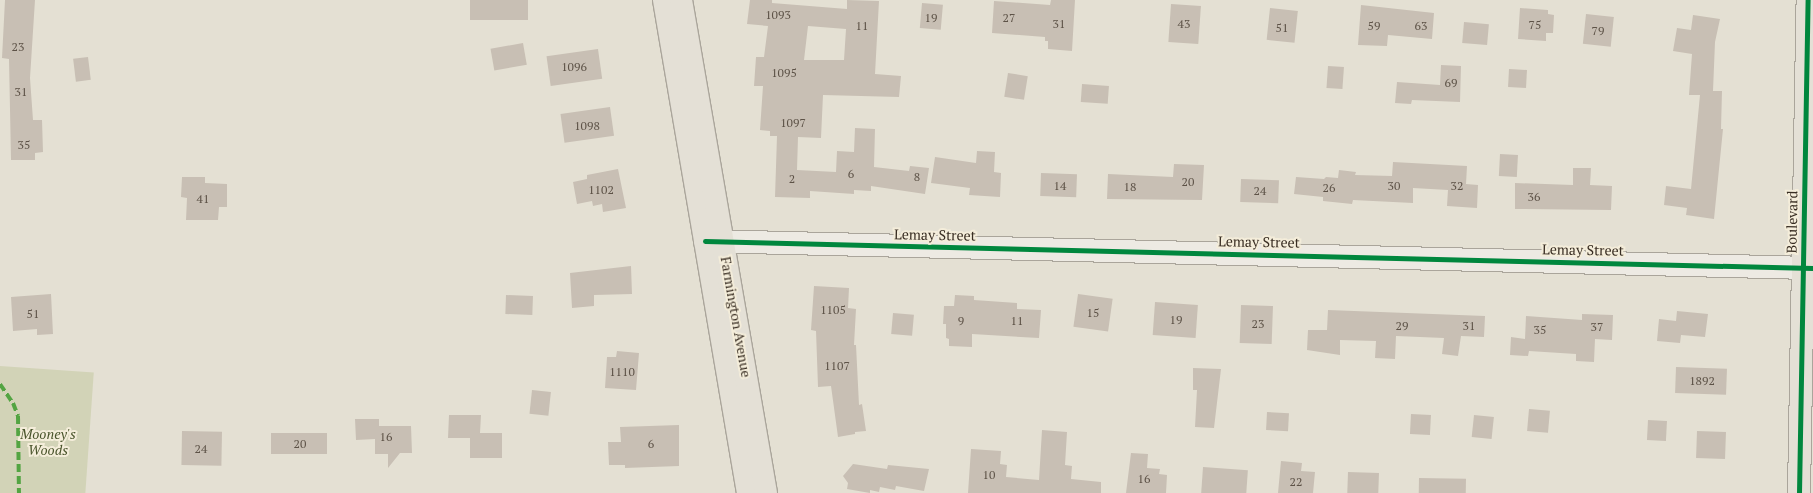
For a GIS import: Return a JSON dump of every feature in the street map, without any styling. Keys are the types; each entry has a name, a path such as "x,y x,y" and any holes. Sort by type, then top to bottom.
{"main road":[{"name":"Farmington Avenue","path":"664,0 766,493"},
{"name":"Farmington Avenue","path":"681,0 748,493"},
{"name":"Boulevard","path":"1799,493 1808,268 1808,0"}],"street":[{"name":"Lemay Street","path":"714,241 1808,268"}],"green space":[{"name":"Mooney's Woods","path":"0,366 94,373 85,493 0,493"}],"building":[{"path":"5,0 35,0 30,78 33,120 42,120 43,152 35,153 35,160 11,160 9,59 2,58"},
{"path":"470,0 528,0 528,20 470,20"},
{"path":"750,0 772,0 772,3 847,9 847,0 879,1 875,74 901,76 899,97 823,95 821,138 798,137 797,170 836,172 837,151 854,152 855,128 875,129 874,167 909,171 910,166 929,168 925,194 871,186 871,191 854,190 854,194 810,191 810,198 775,197 777,136 770,136 770,131 760,130 763,86 754,86 756,57 764,57 768,26 747,24","holes":["808,26 846,29 844,60 804,60"]},
{"path":"1051,0 1075,0 1072,51 1048,49 1048,41 1045,41 1045,37 992,33 994,1 1050,5"},
{"path":"922,3 943,5 941,30 920,28"},
{"path":"1171,4 1201,6 1198,44 1168,42"},
{"path":"1361,5 1434,13 1432,39 1388,35 1387,46 1358,45"},
{"path":"1270,8 1298,11 1295,43 1267,40"},
{"path":"1520,8 1548,10 1548,14 1554,15 1553,33 1546,33 1546,41 1518,39"},
{"path":"1586,14 1614,17 1611,47 1583,44"},
{"path":"1693,15 1720,19 1715,42 1713,91 1722,91 1721,129 1723,129 1714,219 1686,215 1687,208 1664,205 1666,186 1691,189 1700,95 1689,95 1692,54 1673,51 1677,28 1691,30"},
{"path":"1464,22 1489,24 1487,45 1462,43"},
{"path":"523,43 527,65 494,70 491,49"},
{"path":"598,49 602,79 551,86 547,56"},
{"path":"88,57 91,80 76,82 73,59"},
{"path":"1441,65 1461,66 1460,102 1412,100 1411,104 1395,103 1397,82 1440,85"},
{"path":"1328,66 1344,67 1342,89 1326,88"},
{"path":"1509,69 1527,70 1526,88 1508,87"},
{"path":"1008,73 1028,76 1024,100 1004,97"},
{"path":"1082,84 1109,86 1108,104 1081,102"},
{"path":"610,107 614,136 565,143 560,114"},
{"path":"977,151 995,152 994,172 1001,173 1000,197 969,195 970,188 931,183 935,157 976,163"},
{"path":"1500,154 1518,155 1517,177 1499,176"},
{"path":"1393,162 1467,166 1466,184 1478,185 1477,208 1447,206 1448,190 1413,188 1413,203 1353,200 1352,204 1323,201 1323,197 1294,194 1296,177 1324,179 1326,177 1338,178 1339,170 1356,172 1355,175 1392,176"},
{"path":"1174,164 1204,165 1202,200 1107,199 1108,174 1173,177"},
{"path":"1573,168 1591,168 1590,185 1612,186 1611,210 1515,209 1515,183 1573,185"},
{"path":"618,169 626,208 603,212 602,204 593,206 592,201 577,204 573,182 587,179 587,175"},
{"path":"1041,173 1077,174 1076,197 1040,196"},
{"path":"182,177 205,177 205,183 227,184 227,207 219,207 218,220 186,220 187,198 181,197"},
{"path":"1241,179 1279,180 1278,203 1240,202"},
{"path":"631,266 632,294 594,295 594,306 572,308 570,273"},
{"path":"814,286 849,288 848,308 856,309 854,345 856,345 859,405 862,404 866,431 855,432 855,434 838,437 831,386 818,387 816,331 811,330"},
{"path":"51,294 53,334 37,335 37,329 13,331 11,297"},
{"path":"1078,294 1113,299 1108,332 1073,327"},
{"path":"506,295 533,296 532,315 505,314"},
{"path":"955,295 974,296 974,300 1017,303 1017,309 1041,310 1039,338 972,334 972,347 949,346 949,339 946,338 946,324 943,324 944,306 954,306"},
{"path":"1155,302 1198,305 1196,338 1153,335"},
{"path":"1241,305 1273,306 1272,344 1240,343"},
{"path":"1328,310 1485,316 1484,337 1461,336 1458,356 1442,354 1444,338 1396,336 1395,359 1375,358 1376,341 1340,340 1340,355 1307,350 1308,330 1327,330"},
{"path":"1677,311 1708,314 1705,337 1681,335 1680,343 1657,341 1659,319 1676,321"},
{"path":"893,313 914,315 912,336 891,334"},
{"path":"1582,314 1613,315 1612,340 1595,339 1594,362 1576,361 1576,354 1529,351 1528,356 1510,355 1511,337 1525,339 1526,316 1582,320"},
{"path":"617,351 639,353 636,390 605,388 607,357 616,357"},
{"path":"1676,367 1727,369 1726,395 1675,393"},
{"path":"1193,368 1221,369 1214,428 1195,427 1197,390 1193,390"},
{"path":"532,390 551,392 548,416 529,414"},
{"path":"1529,409 1550,411 1548,433 1527,431"},
{"path":"1267,412 1289,413 1288,431 1266,430"},
{"path":"1411,414 1431,415 1430,435 1410,434"},
{"path":"449,415 481,415 480,433 502,433 502,458 470,458 470,438 448,438"},
{"path":"1474,415 1494,417 1492,439 1472,437"},
{"path":"355,419 379,419 379,426 411,426 412,453 400,453 388,468 388,454 375,454 375,439 356,440"},
{"path":"1648,420 1667,421 1666,441 1647,440"},
{"path":"679,425 679,466 625,468 625,465 609,465 608,442 621,442 620,427"},
{"path":"1042,430 1067,432 1065,465 1072,466 1071,479 1101,482 1101,493 968,493 971,449 1001,451 1000,464 1007,465 1006,477 1039,480"},
{"path":"182,431 222,432 221,466 181,465"},
{"path":"1697,431 1726,432 1725,459 1696,458"},
{"path":"271,433 327,433 327,454 271,454"},
{"path":"1131,453 1148,454 1147,468 1160,469 1159,474 1167,475 1166,493 1126,493"},
{"path":"1281,461 1302,463 1301,471 1315,472 1313,493 1278,493"},
{"path":"853,464 887,469 888,465 929,469 924,491 896,486 895,490 880,487 879,492 870,490 870,493 847,489 848,483 843,476"},
{"path":"1203,467 1248,470 1246,493 1201,493"},
{"path":"1348,472 1379,473 1378,493 1347,493"},
{"path":"1419,478 1466,479 1466,493 1419,493"}],"marked path":[{"path":"0,384 13,403 18,416 19,493"}],"cycle path":[{"path":"1799,493 1808,0"},
{"path":"705,241 1813,268"}]}
